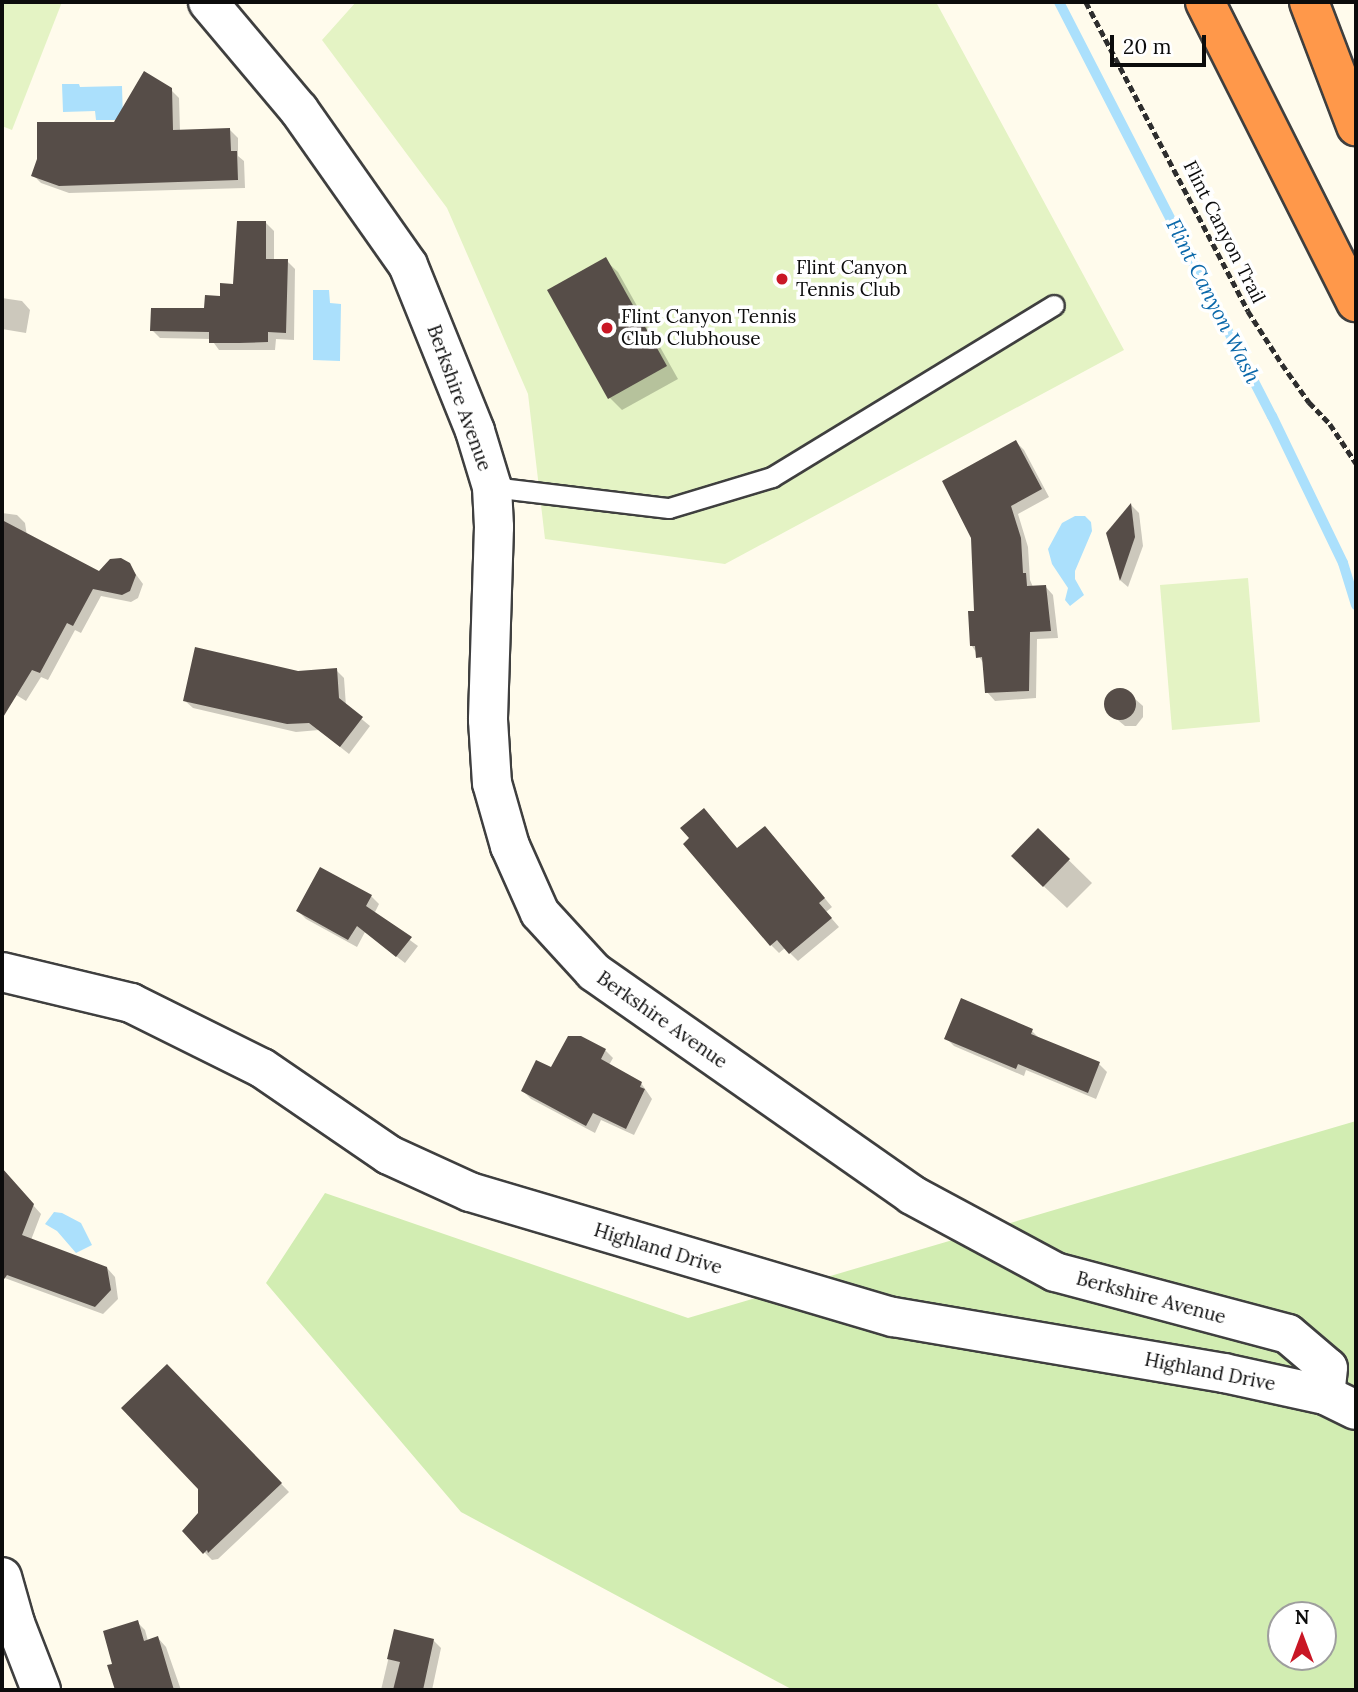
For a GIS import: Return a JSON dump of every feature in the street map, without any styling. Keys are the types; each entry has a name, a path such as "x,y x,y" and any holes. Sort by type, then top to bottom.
{"highway":[{"path":"1205,2 1356,302"},
{"path":"1309,2 1356,126"}],"street":[{"name":"Berkshire Avenue","path":"208,2 299,110 408,265 475,432 492,487 493,597 488,720 492,783 510,846 540,912 594,972 912,1195 1055,1272 1287,1334 1328,1368 1341,1402"},
{"name":"Highland Drive","path":"2,972 131,1003 262,1068 389,1155 470,1192 893,1317 1224,1373 1341,1402"},
{"path":"2,1577 15,1623 41,1690"}],"lane":[{"path":"492,487 669,508 772,477 1054,305"}],"path":[{"name":"Flint Canyon Trail","path":"1086,2 1248,311 1282,364 1309,402 1330,424 1356,463"}],"green space":[{"path":"2,2 62,2 12,130 2,126"},
{"name":"Flint Canyon Tennis Club","path":"356,2 936,2 1124,350 725,564 545,539 528,394 447,208 322,40"},
{"path":"1248,578 1260,722 1172,730 1160,585"},
{"path":"1356,1121 1356,1690 793,1690 461,1512 266,1283 325,1193 688,1318"}],"water":[{"path":"62,84 79,84 80,87 122,86 123,120 96,120 95,111 63,112"},
{"path":"313,290 329,290 330,303 341,304 340,361 313,360"},
{"path":"1075,516 1085,516 1091,522 1092,531 1075,571 1075,579 1084,595 1070,606 1065,600 1068,588 1052,564 1048,549 1062,523"},
{"path":"54,1212 81,1223 92,1245 76,1253 57,1231 45,1224"}],"building":[{"path":"144,71 172,88 173,130 230,128 231,151 237,151 238,180 59,186 31,176 37,159 37,122 114,122"},
{"path":"237,221 266,221 266,259 288,259 286,333 268,332 268,342 209,343 209,332 150,331 151,308 204,308 205,295 220,296 220,283 233,284"},
{"name":"Flint Canyon Tennis Club Clubhouse","path":"606,257 667,366 608,399 547,290"},
{"path":"1016,440 1042,489 1011,506 1021,538 1023,573 1026,573 1027,586 1046,585 1051,631 1030,632 1029,691 985,693 982,657 976,658 975,646 970,646 968,611 974,611 971,538 942,481"},
{"path":"1131,503 1135,537 1120,581 1106,533"},
{"path":"2,520 99,571 110,559 121,558 130,563 136,575 130,591 122,595 93,589 73,626 67,623 40,673 32,670 2,719"},
{"path":"195,647 298,671 337,668 339,698 363,717 340,747 309,723 287,724 183,701"},
{"path":"1120,688 1131,693 1136,704 1131,715 1120,720 1109,715 1104,704 1109,693"},
{"path":"704,808 737,848 765,826 825,898 819,903 832,918 789,954 777,940 770,946 683,844 689,838 680,828"},
{"path":"1038,828 1070,859 1043,887 1011,856"},
{"path":"320,867 372,895 366,906 412,937 396,957 357,926 348,940 296,911"},
{"path":"961,998 1033,1029 1031,1034 1100,1062 1088,1093 1018,1064 1016,1069 944,1039"},
{"path":"568,1036 581,1036 606,1049 601,1059 642,1082 640,1087 645,1089 626,1129 593,1113 586,1126 521,1091 536,1060 551,1067"},
{"path":"2,1168 34,1204 22,1235 107,1267 111,1290 95,1307 7,1275 2,1282"},
{"path":"167,1364 282,1483 208,1553 207,1550 203,1554 182,1531 198,1513 198,1489 121,1408"},
{"path":"138,1620 144,1641 158,1636 174,1690 115,1690 107,1665 112,1664 103,1631"},
{"path":"394,1629 434,1639 423,1690 393,1690 400,1662 387,1659"}],"waterway":[{"name":"Flint Canyon Wash","path":"1059,2 1272,416 1343,563 1356,605"}],"place":[{"name":"Flint Canyon Tennis Club","path":"782,279"},
{"name":"Flint Canyon Tennis Club Clubhouse","path":"607,328"}]}
